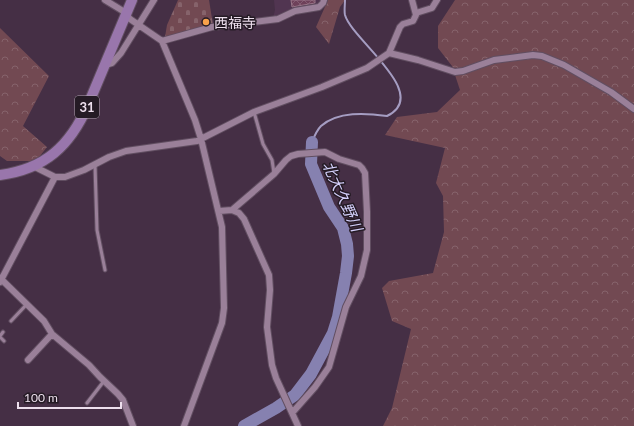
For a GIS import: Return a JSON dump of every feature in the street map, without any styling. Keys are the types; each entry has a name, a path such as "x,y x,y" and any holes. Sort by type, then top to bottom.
{"main road":[{"name":"31","path":"0,175 33,166 56,152 71,136 85,113 132,0"}],"street":[{"path":"105,0 123,11 138,26 162,41 195,120 219,211 223,239 224,316 213,350 184,426"},
{"path":"105,65 116,60 154,0"},
{"path":"162,41 212,27 278,20 295,11 319,7 324,0"},
{"path":"33,166 55,177 65,177 126,151 197,141 254,112 322,87 367,68 389,53 400,27 403,24 413,21 416,13 412,0"},
{"path":"416,13 432,8 437,0"},
{"path":"389,53 418,60 455,72 463,71 494,60 533,55 542,56 564,65 611,92 634,109"},
{"path":"232,210 274,174 286,160 291,156 298,154 320,151 359,165 362,168 366,180 367,250 361,276 346,307 329,367 315,387 291,411"},
{"path":"55,177 1,280 44,321 52,334 89,365 123,400 133,426"},
{"path":"219,211 232,210 244,219 269,276 270,290 267,327 272,365 276,378 298,426"},
{"path":"28,360 52,334"}],"lane":[{"path":"254,112 263,144 272,160 274,174"},
{"path":"95,165 97,230 105,270"},
{"path":"11,321 26,304"},
{"path":"3,332 0,337 4,341"},
{"path":"87,403 104,381"}],"shaded area":[{"path":"274,0 321,0 318,4 273,18 275,10"}],"green space":[{"path":"178,0 209,0 213,25 165,37 167,25"},
{"path":"328,0 345,0 340,7 329,44 316,27"},
{"path":"455,0 634,0 634,426 383,426 392,408 411,329 392,321 382,288 389,281 433,273 444,232 443,196 436,183 445,148 385,135 397,117 437,112 460,90 452,66 438,48 438,26"},
{"path":"0,28 49,76 23,126 47,147 36,161 7,161 0,156"}],"building":[{"path":"291,0 315,0 315,3 292,7"}],"waterway":[{"name":"北大久野川","path":"312,142 321,126 328,121 344,115 352,114 387,116 398,106 400,94 395,81 386,67 351,26 345,15 345,0"},
{"name":"北大久野川","path":"244,426 276,408 295,395 311,374 333,333 338,317 346,273 348,256 347,244 343,228 329,207 311,164 312,142"}],"place":[{"name":"西福寺","path":"206,22"}]}
